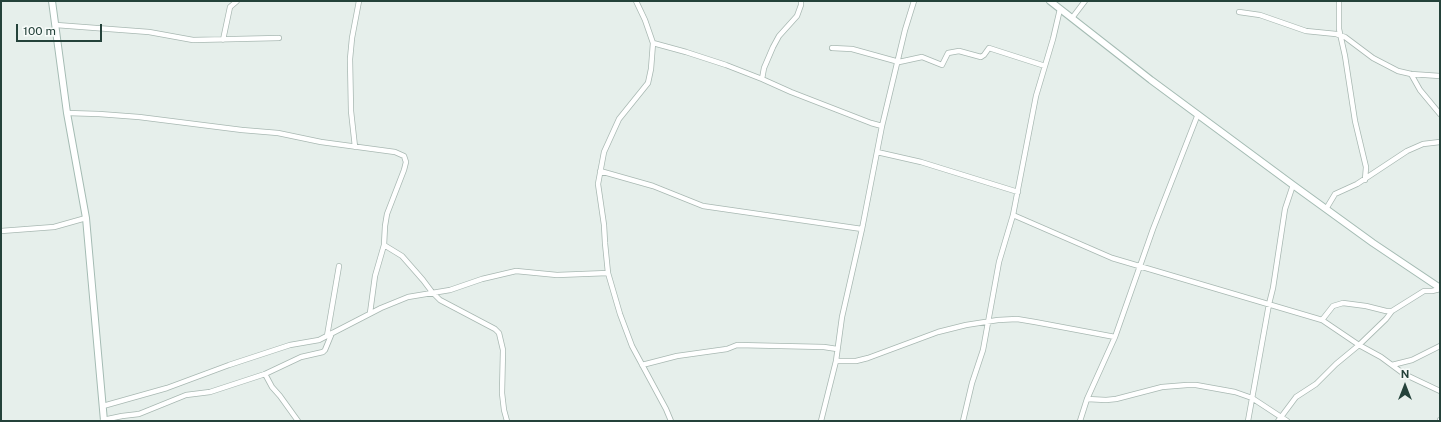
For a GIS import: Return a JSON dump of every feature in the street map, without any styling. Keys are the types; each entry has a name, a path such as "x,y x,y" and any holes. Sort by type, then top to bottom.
{"main road":[{"path":"52,1 67,113 86,218 104,420"},
{"path":"1050,1 1151,80 1293,185 1440,288"}],"street":[{"path":"223,40 230,7 237,1"},
{"path":"355,147 351,117 350,59 352,38 359,1"},
{"path":"636,1 645,20 653,43 651,69 648,83 619,119 604,152 598,184 604,225 604,243 608,273 626,330 671,421"},
{"path":"762,79 764,68 773,47 779,36 797,16 802,1"},
{"path":"821,421 836,361 842,316 862,229 882,126 905,30 914,1"},
{"path":"1072,18 1085,1"},
{"path":"1339,1 1338,23 1346,56 1355,121 1366,167 1365,180"},
{"path":"963,421 972,383 983,350 1000,262 1018,192 1036,96 1060,8"},
{"path":"1239,12 1260,15 1306,31 1341,35 1373,58 1398,71 1411,74 1440,76"},
{"path":"56,25 148,32 193,40 279,38"},
{"path":"653,43 686,52 762,79 791,92 882,126"},
{"path":"832,48 869,52 898,62 922,57 942,65 948,54 959,51 981,57 984,56 989,48 1045,66"},
{"path":"1411,74 1422,93 1440,114"},
{"path":"67,113 139,117 278,133 321,142 395,152 404,156 406,162 404,170 387,214 384,245 375,276 370,313"},
{"path":"1080,421 1087,399 1115,337 1153,229 1198,114"},
{"path":"1326,209 1335,194 1365,180 1417,146 1440,142"},
{"path":"877,152 921,162 1018,192"},
{"path":"600,171 653,186 703,206 862,229"},
{"path":"1248,421 1273,288 1285,209 1293,185"},
{"path":"1013,215 1112,258 1322,320 1359,346 1374,352 1404,374 1416,381 1440,391"},
{"path":"1,231 54,227 86,218"},
{"path":"384,245 402,256 440,300 495,329 499,333 503,350 502,393 507,421"},
{"path":"327,336 340,266"},
{"path":"103,406 167,388 228,365 290,346 319,340 370,313 408,297 450,290 482,279 516,271 557,275 608,273"},
{"path":"1322,320 1333,306 1343,303 1366,306 1386,311 1392,310 1424,291 1432,292 1440,288"},
{"path":"1279,419 1296,397 1316,384 1336,364 1359,346 1386,319 1392,310"},
{"path":"836,361 856,361 868,358 938,332 989,320 1017,319 1115,337"},
{"path":"104,420 139,414 181,396 210,392 265,374 301,357 323,352 332,333"},
{"path":"642,365 677,356 727,349 737,345 824,347 837,349"},
{"path":"1392,365 1412,360 1440,346"},
{"path":"265,374 272,387 298,421"},
{"path":"1087,399 1106,400 1162,386 1187,385 1235,392 1252,398 1279,419 1287,421"}]}
